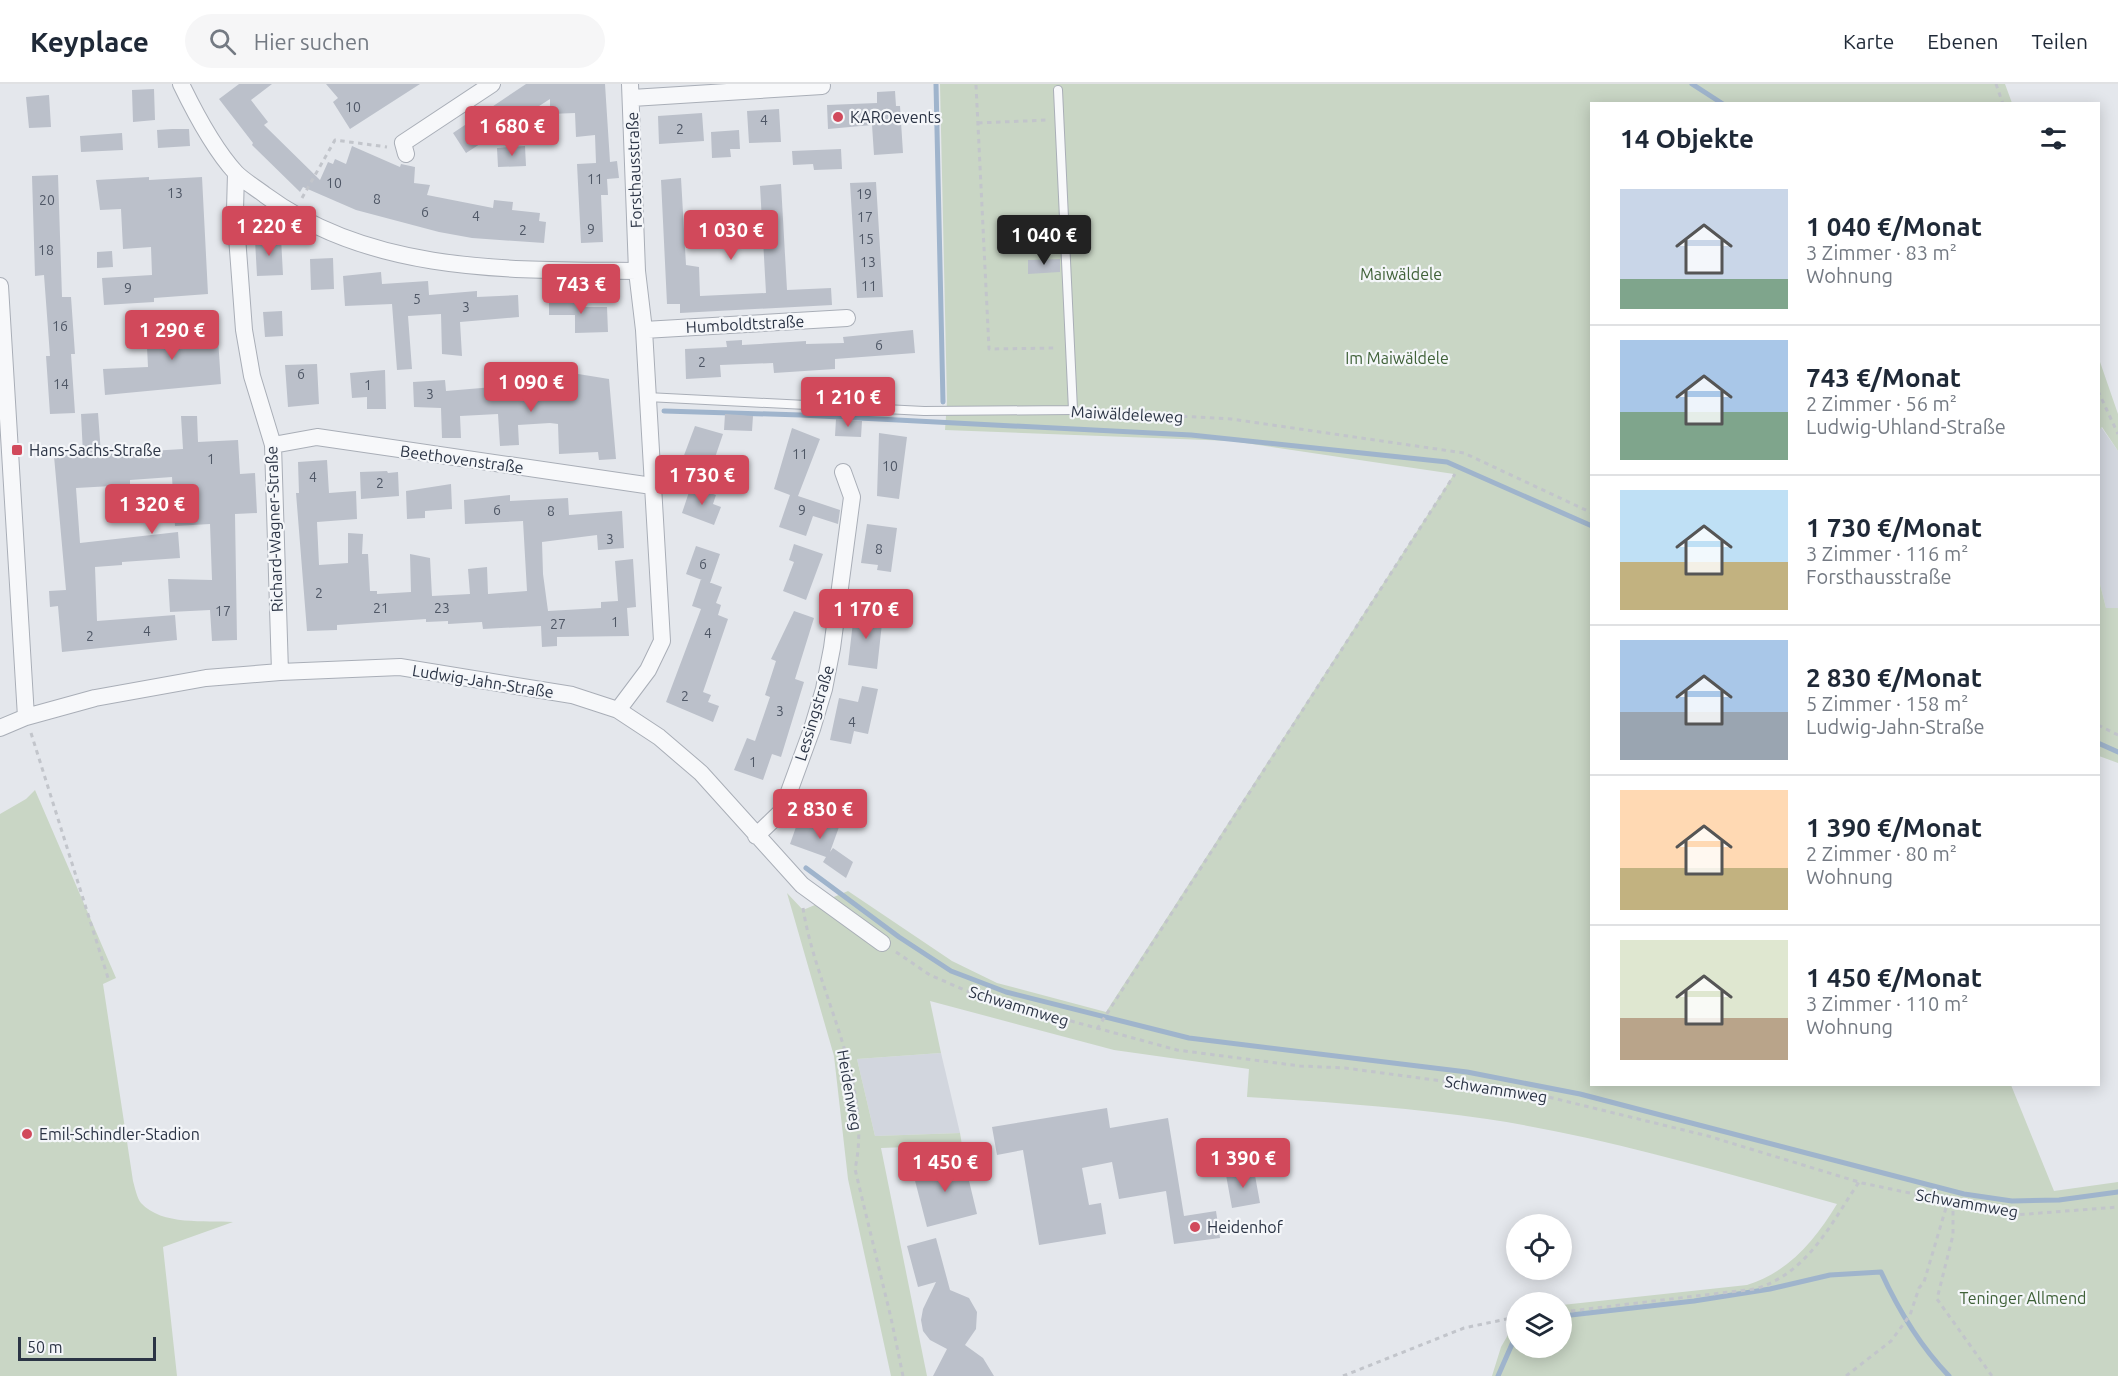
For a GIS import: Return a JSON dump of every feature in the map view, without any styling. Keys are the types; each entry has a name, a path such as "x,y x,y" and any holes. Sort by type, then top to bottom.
{"street":[{"path":"181,84 196,116 236,173 292,215 345,238 412,257 494,269 637,271"},
{"path":"405,148 492,84"},
{"path":"631,91 822,86"},
{"name":"Forsthausstraße","path":"618,710 648,670 662,641 646,397 644,330 637,271 631,91"},
{"name":"Richard-Wagner-Straße","path":"236,173 235,210 244,330 252,376 273,446 280,672"},
{"path":"0,286 5,443 26,717"},
{"name":"Humboldtstraße","path":"644,330 847,318"},
{"name":"Beethovenstraße","path":"273,446 317,437 652,486"},
{"name":"Lessingstraße","path":"756,836 782,811 824,689 832,648 852,497 843,472"},
{"name":"Ludwig-Jahn-Straße","path":"0,728 26,717 94,698 206,678 280,672 400,667 572,695 618,710 659,737 701,773 802,885 882,943"}],"lane":[{"path":"1058,90 1074,410"},
{"name":"Maiwäldeleweg","path":"646,397 924,411 1074,410"}],"path":[{"path":"1996,84 2002,102"},
{"path":"976,85 989,349 1071,348"},
{"path":"978,123 1059,120"},
{"path":"292,215 335,140 405,148"},
{"path":"2100,395 2118,434"},
{"name":"Maiwäldeleweg","path":"1074,410 1230,419 1464,453 1590,512"},
{"path":"1097,1029 1455,474"},
{"path":"26,717 109,981"},
{"path":"2100,726 2118,735"},
{"name":"Heidenweg","path":"803,910 843,1050 856,1107 859,1148 855,1169 903,1376"},
{"name":"Schwammweg","path":"882,943 930,975 976,995 1177,1050 1300,1066 1345,1068 1532,1093 1708,1136 1859,1182 2015,1215 2118,1207"},
{"path":"1572,1311 1755,1289 1773,1284 1793,1271 1811,1252 1859,1182"},
{"path":"1846,1376 1891,1341 1905,1324 1919,1288 1924,1282 1948,1201"},
{"path":"1953,1202 1953,1234 1938,1299 1992,1376"},
{"path":"1343,1376 1464,1328 1506,1319"}],"shaded area":[{"path":"2100,428 2118,451 2118,608 2106,608 2100,584"},
{"path":"941,1053 960,1133 875,1136 857,1059"}],"green space":[{"path":"940,84 2005,84 2012,102 1590,102 1590,1086 2011,1086 2054,1191 2118,1182 2118,1376 1492,1376 1506,1338 1506,1358 1572,1358 1572,1304 1747,1285 1762,1279 1776,1272 1800,1253 1820,1230 1837,1204 1663,1156 1576,1135 1487,1119 1397,1108 1247,1097 1249,1069 1114,1050 930,1001 941,1053 857,1059 875,1136 960,1133 962,1145 881,1148 927,1376 891,1376 848,1179 834,1056 787,893 803,910 848,891 952,961 997,983 1106,1012 1454,474 1232,441 945,430 947,402"},
{"path":"2100,362 2118,414 2118,451 2102,427 2100,429"},
{"path":"2100,584 2106,608 2118,608 2118,763 2100,756"},
{"path":"35,790 116,978 103,984 133,1181 138,1198 150,1210 172,1219 233,1222 163,1247 177,1376 0,1376 0,814 26,799"}],"building":[{"path":"239,84 272,84 251,100 268,122 264,125 320,180 328,162 333,164 335,159 346,164 352,146 400,167 401,164 415,167 414,183 430,185 427,195 493,208 494,200 513,202 512,210 540,213 539,221 546,222 544,243 472,238 439,232 356,210 303,187 300,192 252,145 253,143 219,99"},
{"path":"326,84 420,84 350,129 333,102 338,98"},
{"path":"526,84 605,84 610,162 617,161 619,178 607,179 608,195 601,195 603,242 581,243 577,164 596,163 595,135 576,137 575,113 550,114 550,99 466,153 453,133"},
{"path":"154,89 155,120 133,122 132,90"},
{"path":"895,91 896,106 900,106 903,153 874,155 872,125 828,129 827,105 877,103 877,92"},
{"path":"49,95 51,127 29,128 26,97"},
{"path":"779,109 781,142 749,143 747,111"},
{"path":"702,113 704,141 659,144 658,116"},
{"path":"189,129 190,146 158,148 157,130"},
{"path":"739,130 740,149 730,149 731,157 712,158 711,132"},
{"path":"122,133 123,150 81,152 80,136"},
{"path":"525,146 526,166 498,167 497,148"},
{"path":"841,149 842,169 814,170 813,164 793,165 792,151"},
{"path":"58,175 62,297 71,297 75,354 71,354 75,413 50,414 46,356 50,356 44,275 35,276 32,176"},
{"path":"149,177 149,180 202,177 208,294 154,298 154,302 104,305 102,278 152,275 151,247 123,249 121,209 100,210 96,180"},
{"path":"681,178 686,265 699,267 700,296 766,293 760,186 781,184 787,290 831,288 832,305 680,313 680,304 667,304 661,180"},
{"path":"876,182 883,297 857,298 850,183"},
{"path":"281,238 283,275 257,276 255,240"},
{"path":"112,251 113,267 97,268 97,252"},
{"path":"333,258 334,289 311,290 310,259"},
{"path":"1060,259 1060,272 1028,274 1028,260"},
{"path":"381,272 382,284 428,281 429,295 477,291 477,297 518,295 519,317 460,322 462,356 442,354 441,314 408,316 412,369 397,370 392,304 345,306 343,276"},
{"path":"549,299 581,299 581,307 607,307 608,332 575,333 575,315 549,315"},
{"path":"282,311 283,336 265,337 263,312"},
{"path":"217,323 221,384 105,395 103,369 148,367 146,327"},
{"path":"913,330 915,353 835,359 835,369 774,373 773,363 720,365 721,377 686,379 685,349 727,347 726,341 742,340 742,345 806,341 806,344 844,343 843,337"},
{"path":"317,364 319,404 288,407 285,365"},
{"path":"385,370 386,409 367,409 367,397 352,398 350,373"},
{"path":"572,373 609,379 616,459 599,460 598,452 559,454 558,424 550,423 518,425 519,445 500,446 498,414 460,416 461,438 442,438 441,408 414,407 413,382 445,380 446,391 505,386 506,400 573,396"},
{"path":"98,413 101,454 183,449 181,416 197,416 198,442 238,440 240,474 255,473 257,513 235,514 237,640 212,641 210,610 170,612 168,579 212,580 210,524 175,526 172,477 130,480 130,485 76,488 80,543 178,532 180,558 122,562 122,565 95,567 97,621 175,615 177,640 62,652 58,606 50,607 49,591 66,590 54,456 83,454 81,414"},
{"path":"725,414 753,416 752,431 724,430"},
{"path":"836,419 862,421 861,437 835,436"},
{"path":"695,426 723,434 705,487 685,479 691,461 683,458"},
{"path":"792,428 820,439 798,496 840,510 838,524 813,516 806,536 779,527 790,495 774,489"},
{"path":"879,433 907,437 899,499 877,496"},
{"path":"327,460 329,493 356,491 357,519 317,522 319,565 348,563 348,533 363,534 362,554 368,554 370,591 377,591 377,594 411,592 410,554 430,558 432,596 470,594 468,569 487,567 488,594 527,591 523,521 465,524 464,500 510,495 510,501 568,498 569,515 622,511 624,548 598,550 597,535 542,542 543,574 548,611 601,608 601,602 618,601 615,561 633,559 636,607 627,608 629,636 557,637 557,646 542,647 541,626 483,629 482,622 448,624 448,621 426,622 426,619 337,625 337,630 307,631 296,493 299,493 298,462"},
{"path":"387,471 388,473 398,472 399,496 361,499 360,472"},
{"path":"451,484 452,509 425,511 425,518 407,519 406,491"},
{"path":"691,486 716,495 713,504 721,507 714,525 682,513"},
{"path":"867,524 897,528 891,572 877,570 878,565 861,563"},
{"path":"794,544 823,554 806,600 783,591 794,562 789,560"},
{"path":"696,546 720,554 710,583 686,574"},
{"path":"701,579 722,587 716,603 721,605 718,615 728,619 703,692 711,695 708,702 719,706 713,722 666,702 701,609 692,606"},
{"path":"794,611 814,618 795,679 804,682 781,757 772,754 763,780 734,770 747,738 755,741 770,697 765,695 776,661 771,659"},
{"path":"858,611 883,614 877,669 848,665 853,622 856,623"},
{"path":"862,686 878,689 868,734 854,731 851,744 830,740 839,698 858,702"},
{"path":"803,807 829,817 827,823 839,827 830,852 833,848 853,862 846,878 823,862 826,857 790,844"},
{"path":"1107,1108 1110,1128 1168,1118 1184,1216 1216,1211 1220,1238 1174,1244 1166,1191 1119,1199 1112,1162 1082,1168 1089,1205 1101,1203 1106,1234 1039,1245 1023,1150 997,1155 992,1127"},
{"path":"964,1160 977,1214 927,1227 913,1173"},
{"path":"1254,1170 1260,1203 1232,1208 1226,1175"},
{"path":"936,1238 950,1290 969,1298 977,1312 976,1329 965,1345 983,1358 994,1376 933,1376 947,1349 930,1340 923,1331 921,1320 923,1309 936,1282 918,1287 907,1246"}],"waterway":[{"path":"936,84 943,402"},
{"path":"1692,84 1720,102"},
{"path":"664,411 801,415 1191,435 1447,462 1590,525"},
{"path":"2100,744 2118,752"},
{"path":"806,868 899,937 951,971 1006,992 1189,1038 1467,1072 1580,1094 1964,1194 2012,1201 2059,1200 2118,1192"},
{"path":"1572,1315 1694,1301 1770,1289 1830,1275 1881,1272 1910,1327 1949,1376"},
{"path":"1498,1376 1506,1358"}],"place":[{"name":"KAROevents","path":"838,117"},
{"name":"Hans-Sachs-Straße","path":"17,450"},
{"name":"Emil-Schindler-Stadion","path":"27,1134"},
{"name":"Heidenhof","path":"1195,1227"}],"park label":[{"name":"Maiwäldele","path":"1401,274"},
{"name":"Im Maiwäldele","path":"1397,358"},
{"name":"Teninger Allmend","path":"2023,1298"}]}
